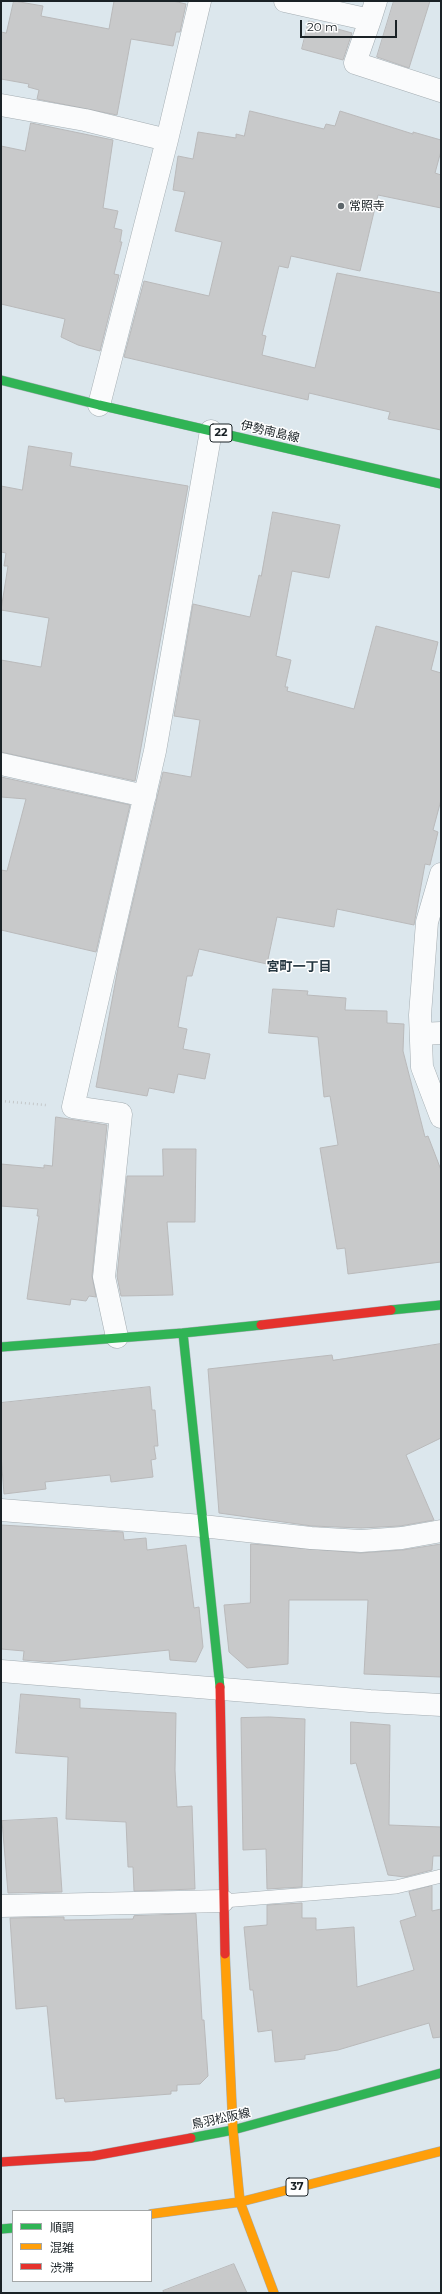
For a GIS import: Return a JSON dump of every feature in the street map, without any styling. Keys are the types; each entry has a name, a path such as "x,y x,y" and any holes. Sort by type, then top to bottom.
{"street":[{"path":"99,405 167,140 200,1"},
{"path":"285,1 373,10 356,63 441,91"},
{"path":"1,105 85,120 167,140"},
{"name":"伊勢南島線","path":"1,380 99,405 441,484"},
{"path":"117,1337 104,1277 121,1114 73,1107 155,752 210,431"},
{"path":"1,764 145,796"},
{"path":"441,874 427,922 420,1015 431,1033 422,1067 441,1117"},
{"path":"1,1348 117,1337 183,1333 441,1305"},
{"path":"183,1333 220,1688 223,1901 233,2130 240,2202 258,2254 274,2293"},
{"path":"1,1510 202,1526 311,1538 361,1541 402,1538 441,1531"},
{"path":"1,1671 370,1701 441,1705"},
{"path":"1,1906 223,1901"},
{"name":"鳥羽松阪線","path":"1,2162 93,2156 233,2130 441,2073"},
{"name":"37","path":"152,2214 240,2202 441,2151"},
{"path":"1,2229 12,2228"}],"lane":[{"path":"223,1901 396,1887 441,1876"}],"path":[{"path":"1,1101 73,1107"}],"building":[{"path":"14,1 43,6 41,16 109,29 114,1 173,1 186,4 180,32 176,32 173,46 131,39 117,115 37,99 39,90 28,87 29,84 1,79 1,32 6,33"},
{"path":"394,1 430,1 409,68 377,57"},
{"path":"309,21 352,33 343,60 302,49"},
{"path":"250,111 324,129 326,124 335,126 340,111 413,134 413,132 441,140 441,151 435,173 441,175 441,208 378,195 360,271 291,256 288,268 279,266 262,335 266,336 262,355 315,368 337,273 441,293 441,430 388,419 390,412 309,393 308,400 124,357 144,281 209,296 222,242 175,231 185,192 173,190 178,156 193,159 198,132 236,138 236,134 244,136"},
{"path":"31,123 113,140 103,208 118,211 114,228 122,230 120,242 122,242 114,274 119,275 100,351 78,345 61,337 65,319 1,304 1,146 25,151"},
{"path":"29,446 72,453 70,466 188,486 135,781 1,752 1,660 41,667 49,618 1,610 8,566 4,566 6,553 1,552 1,486 22,490"},
{"path":"273,512 340,525 329,578 292,571 276,656 291,660 285,687 288,687 287,691 354,709 376,626 438,642 431,670 441,673 441,800 433,830 438,832 430,865 425,864 414,925 337,909 334,927 277,917 267,964 199,949 192,976 187,976 178,1027 187,1029 183,1049 210,1054 205,1079 178,1074 174,1093 149,1088 147,1096 96,1087 120,957 163,772 191,777 200,720 174,716 193,604 250,617 259,575 261,576"},
{"path":"1,777 130,805 96,952 1,930 1,870 7,871 26,799 1,797"},
{"path":"273,989 308,991 307,995 346,998 345,1010 387,1011 387,1023 404,1024 403,1051 425,1137 428,1136 441,1170 441,1262 348,1274 345,1248 337,1249 320,1148 338,1145 330,1096 324,1097 318,1037 269,1033"},
{"path":"56,1117 107,1125 92,1276 96,1297 89,1296 86,1301 71,1299 70,1305 27,1299 39,1216 37,1216 38,1209 1,1206 1,1164 44,1168 44,1165 52,1166"},
{"path":"163,1149 196,1149 195,1222 167,1222 173,1295 121,1296 117,1276 127,1176 163,1176"},
{"path":"441,1344 441,1438 406,1455 434,1520 400,1526 361,1528 312,1526 219,1513 208,1369 332,1355 333,1360"},
{"path":"150,1387 152,1410 155,1410 158,1446 154,1446 156,1459 151,1460 153,1477 111,1482 110,1475 45,1482 46,1489 4,1494 1,1455 1,1403"},
{"path":"1,1525 123,1532 124,1540 146,1538 147,1550 186,1545 194,1608 199,1607 203,1647 196,1662 170,1660 169,1650 50,1662 23,1660 24,1651 1,1649"},
{"path":"251,1544 360,1553 403,1550 441,1544 441,1677 364,1674 368,1600 289,1600 288,1664 247,1668 229,1652 224,1605 250,1603"},
{"path":"21,1694 80,1699 80,1708 176,1713 175,1770 177,1807 192,1806 195,1889 134,1891 133,1867 128,1867 126,1822 66,1819 68,1757 16,1753"},
{"path":"270,1717 305,1719 302,1887 267,1889 266,1849 243,1850 241,1718"},
{"path":"351,1722 390,1725 389,1825 441,1827 441,1856 433,1856 432,1870 405,1877 388,1875 356,1763 351,1764"},
{"path":"57,1818 62,1892 8,1893 2,1821"},
{"path":"432,1886 432,1911 441,1909 441,2037 433,2038 429,2023 338,2050 305,2055 305,2059 275,2062 272,2030 258,2032 253,1990 250,1990 244,1927 267,1925 267,1905 302,1903 302,1918 316,1918 316,1930 354,1927 357,1987 414,1970 400,1921 416,1916 409,1892"},
{"path":"196,1914 202,2020 204,2020 208,2076 200,2084 177,2085 177,2091 171,2091 171,2094 65,2102 64,2098 56,2099 47,2006 16,2009 10,1918 64,1917 64,1920 133,1919 134,1916"},
{"path":"234,2264 247,2293 164,2293 163,2291"}],"traffic: fast":[{"path":"1,380 99,405 441,484"},
{"path":"391,1310 441,1305"},
{"path":"1,1347 183,1333 261,1325"},
{"path":"183,1333 220,1687"},
{"path":"191,2138 233,2130 441,2073"},
{"path":"1,2229 12,2228"}],"traffic: slow":[{"path":"225,1954 233,2130 240,2202 274,2293"},
{"path":"152,2214 240,2202 441,2151"}],"traffic: jam":[{"path":"261,1325 391,1310"},
{"path":"220,1687 225,1954"},
{"path":"1,2162 93,2156 191,2138"}],"place":[{"name":"常照寺","path":"341,206"}],"district":[{"name":"宮町一丁目","path":"299,967"}]}
